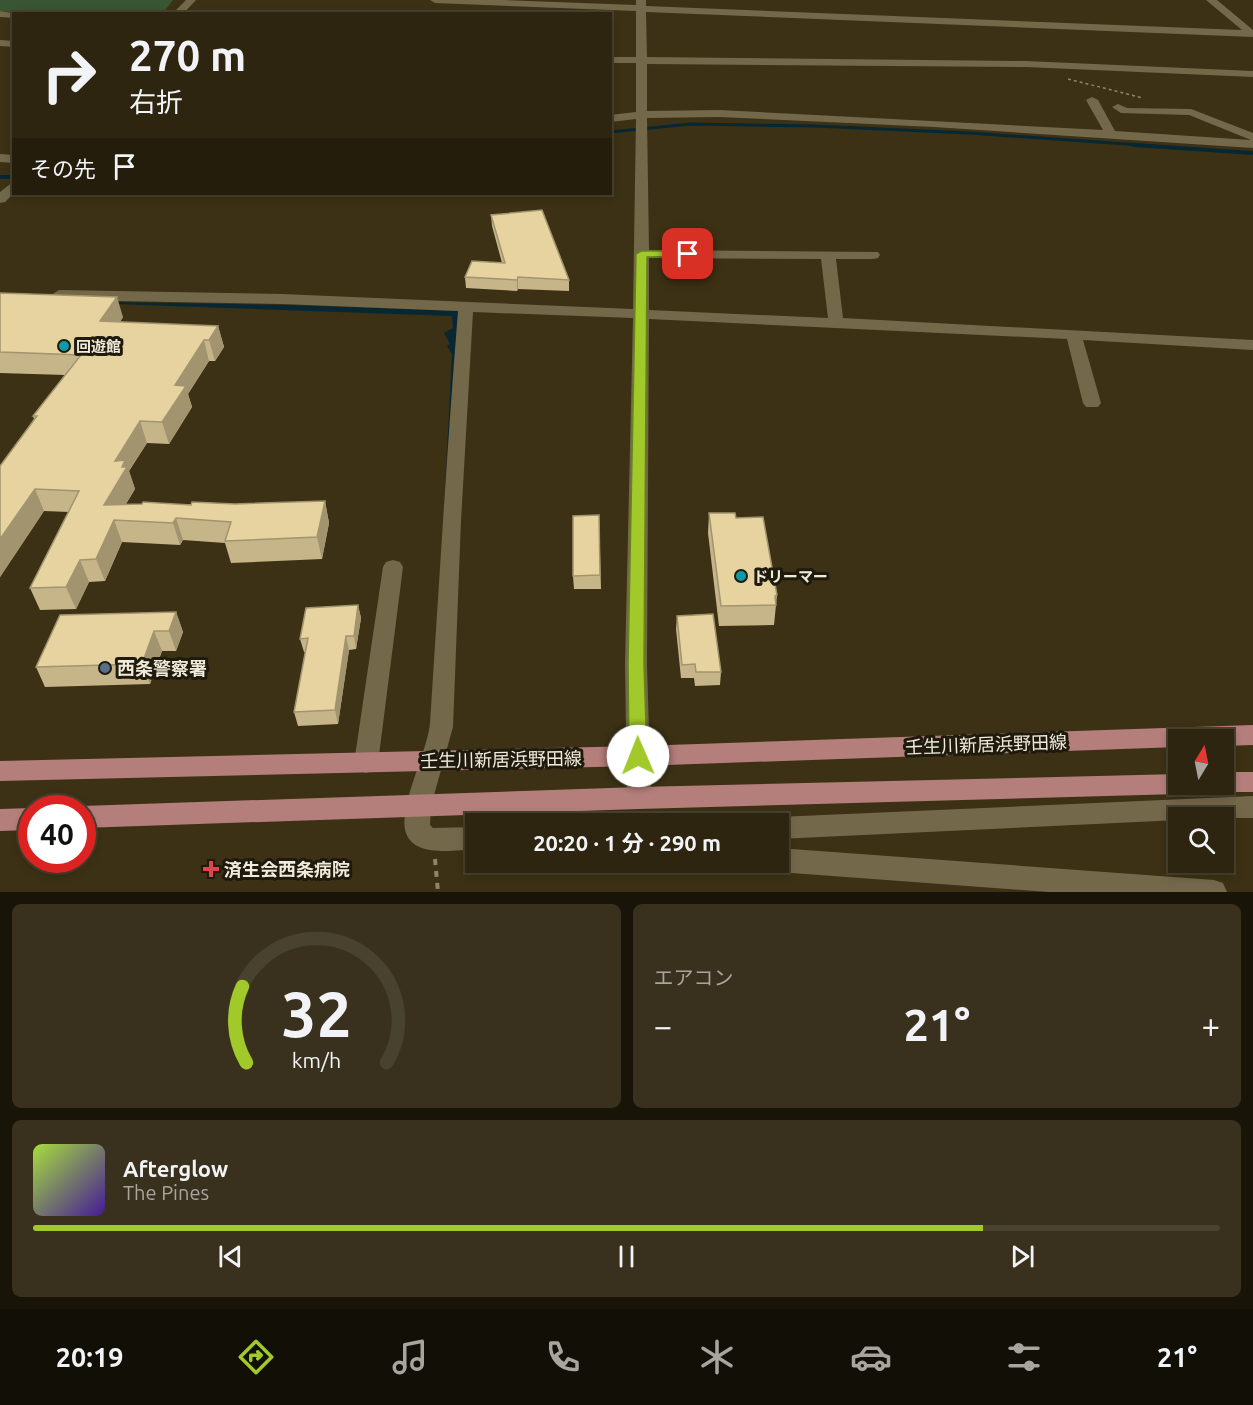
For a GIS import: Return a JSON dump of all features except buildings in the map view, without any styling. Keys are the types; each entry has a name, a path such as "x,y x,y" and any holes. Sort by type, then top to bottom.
{"main road":[{"name":"壬生川新居浜野田線","path":"0,771 638,756 1253,735"},
{"path":"1234,783 1253,782"},
{"path":"96,818 639,798 1168,784"},
{"path":"0,820 18,819"}],"street":[{"path":"179,12 191,0"},
{"path":"435,0 641,5 1250,31"},
{"path":"1211,0 1250,31"},
{"path":"639,798 636,664 641,254 641,5"},
{"path":"612,50 640,55 1026,64 1253,75"},
{"path":"612,60 640,55"},
{"path":"1092,100 1111,134"},
{"path":"1118,107 1125,111 1191,112 1253,137"},
{"path":"612,119 641,114 703,113 1111,134 1253,144"},
{"path":"0,199 12,187"},
{"path":"641,254 873,255"},
{"path":"828,254 836,323"},
{"path":"47,295 282,299 1074,334 1253,345"},
{"path":"465,838 428,839 417,830 419,806 441,727 451,521 466,308"},
{"path":"1074,334 1092,403"},
{"path":"366,763 393,567"},
{"path":"789,828 882,825 1170,808 1253,807"},
{"path":"789,861 1214,892"}],"path":[{"path":"1063,77 1143,98"},
{"path":"433,839 438,892"}],"green space":[{"path":"0,0 173,0 164,12 0,11"}],"water":[{"path":"0,300 287,305 460,311 448,510 444,510 452,354 447,346 450,344 444,333 453,328 452,316"}],"waterway":[{"path":"612,132 691,124 815,126 969,133 1155,146"},
{"path":"1134,145 1253,153"},
{"path":"0,177 12,177"}],"place":[{"name":"回遊館","path":"64,346"},
{"name":"ドリーマー","path":"741,576"},
{"name":"西条警察署","path":"105,668"},
{"name":"済生会西条病院","path":"211,869"}],"route":[{"path":"638,756 636,664 641,254 688,254"}]}
